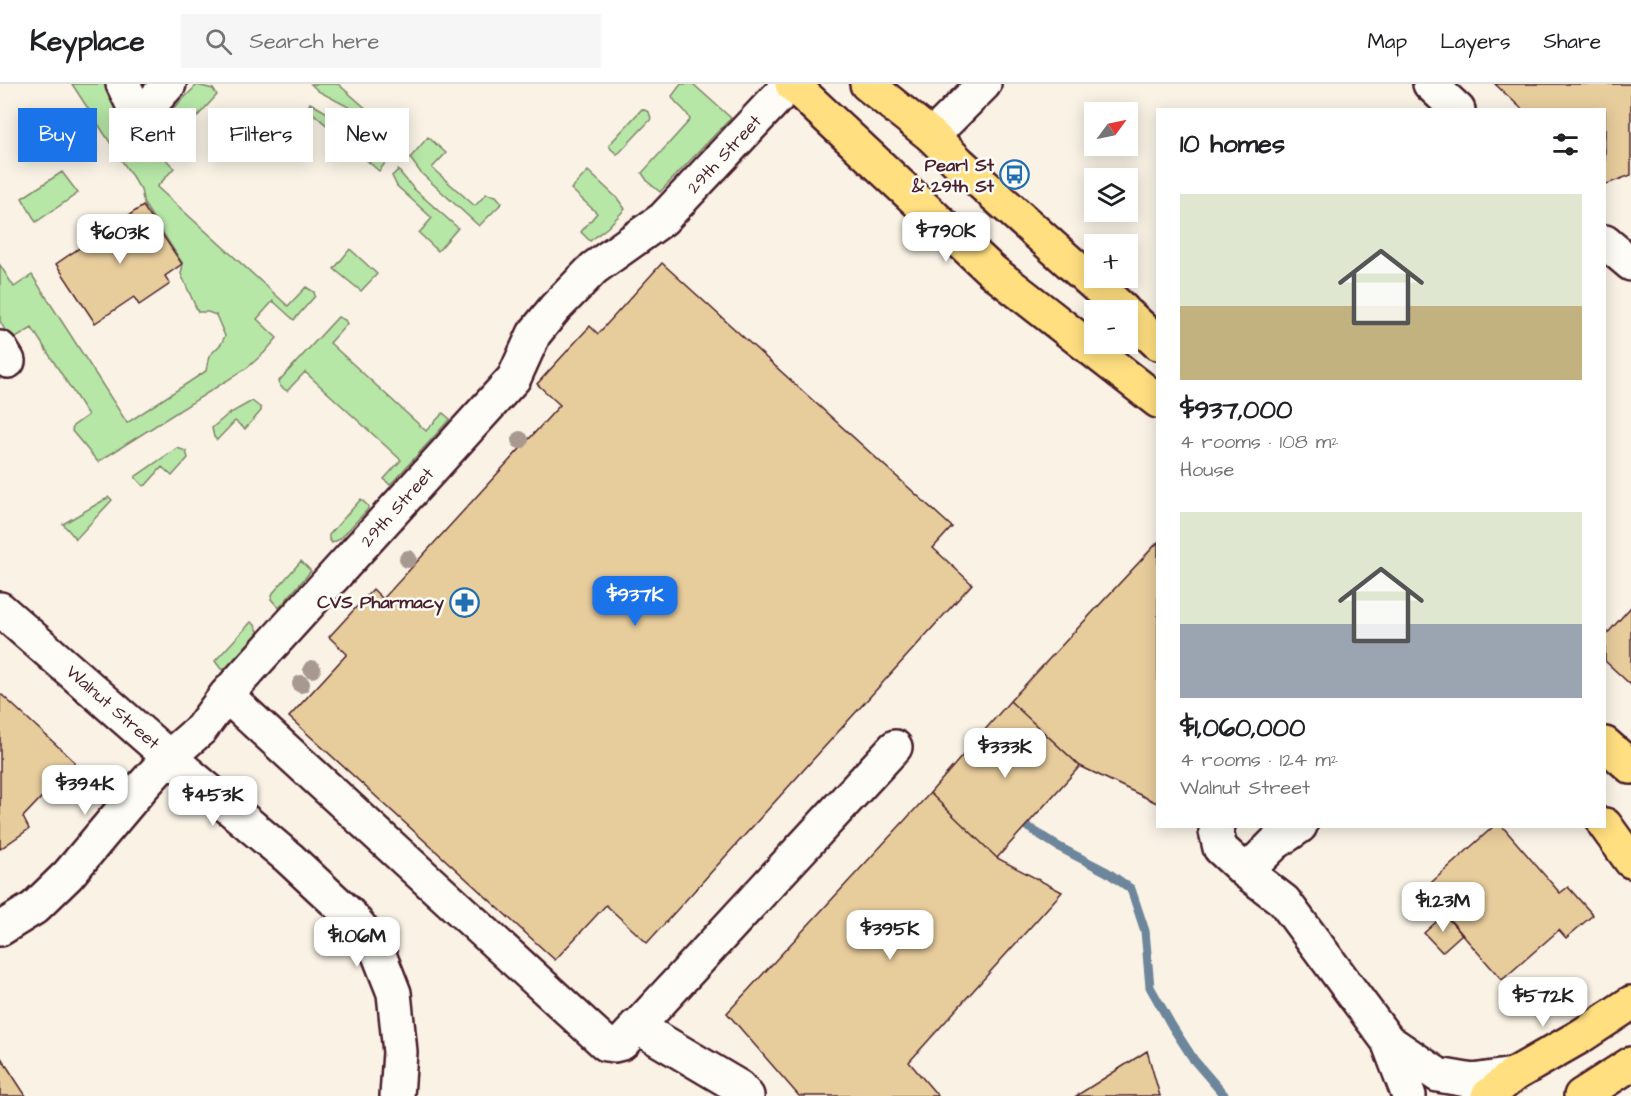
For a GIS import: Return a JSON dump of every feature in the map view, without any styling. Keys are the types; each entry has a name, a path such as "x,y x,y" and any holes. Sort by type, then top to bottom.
{"main road":[{"path":"791,84 992,271 1156,399"},
{"path":"867,84 932,136 1112,300"},
{"path":"1138,324 1156,340"},
{"path":"1606,745 1631,767"},
{"path":"1606,805 1631,827"},
{"path":"1606,826 1631,861"},
{"path":"1581,1036 1631,976"},
{"path":"1488,1096 1513,1075 1581,1036 1631,1003"},
{"path":"1581,1096 1631,1064"}],"street":[{"path":"123,84 139,117 169,84"},
{"name":"29th Street","path":"0,929 34,908 68,875 169,757 201,729 226,695 514,378 534,334 555,308 594,268 663,219 791,84"},
{"path":"932,136 984,84"},
{"path":"1430,84 1456,108"},
{"path":"1606,243 1631,264"},
{"name":"Walnut Street","path":"0,609 169,757 289,858 350,915 376,947 394,993 400,1052 396,1096"},
{"path":"226,695 606,1044 614,1045 622,1042 894,747"},
{"path":"1217,828 1220,848 1246,872 1284,901 1388,1041 1409,1096"},
{"path":"1246,872 1275,843 1298,828"},
{"path":"636,1026 739,1087 747,1096"},
{"path":"1388,1041 1438,1075 1473,1081 1513,1075"}],"green space":[{"path":"72,84 112,84 124,108 109,108 109,141 97,122 97,108 88,108"},
{"path":"311,84 338,84 366,108 350,108 318,91"},
{"path":"681,84 693,84 731,118 660,192 648,182 642,173 690,120 672,96"},
{"path":"197,85 213,89 217,95 196,118 196,108 174,108"},
{"path":"310,103 325,112 325,124 313,113 313,108 307,108"},
{"path":"642,109 649,112 651,119 617,154 609,145"},
{"path":"428,137 446,153 432,168 475,206 486,194 496,196 502,203 479,226 421,173 410,158"},
{"path":"123,162 168,162 174,168 157,187 288,306 306,287 314,292 315,296 294,320 273,301 257,319 277,338 264,353 247,368 98,462 72,431 73,426 88,415 32,328 11,341 0,321 0,265 14,287 32,275 127,423 206,371 209,356 221,344 225,336 216,315 198,312 181,274 183,264 144,204 141,190"},
{"path":"369,162 386,162 379,171"},
{"path":"398,170 414,189 458,228 438,251 419,233 432,218 397,186 392,176"},
{"path":"588,171 617,198 625,209 608,227 590,241 581,232 597,213 571,189"},
{"path":"62,172 78,193 36,222 22,198"},
{"path":"350,249 377,274 361,291 334,269"},
{"path":"338,317 345,320 347,324 330,343 426,431 443,413 450,419 390,485 384,479 401,460 305,372 287,391 280,386 279,381"},
{"path":"252,401 261,408 261,411 245,429 235,421 217,440 212,428 227,415"},
{"path":"177,448 186,451 188,458 172,476 162,467 146,485 143,486 135,477"},
{"path":"109,497 112,500 76,539 63,524"},
{"path":"361,499 368,509 340,539 332,543 329,535"},
{"path":"301,561 311,571 279,608 271,599 273,593"},
{"path":"251,622 259,633 226,670 221,669 215,661"}],"building":[{"path":"1495,84 1631,84 1631,175 1606,183 1606,108 1521,108"},
{"path":"143,206 182,264 165,276 170,284 139,305 134,297 95,323 56,264 91,240 88,235 113,219 117,223"},
{"path":"662,263 952,527 933,548 972,584 647,943 606,905 555,960 289,717 347,654 329,637 373,589 383,599 560,405 537,384 590,326 598,334"},
{"path":"1156,544 1156,803 1080,766 1010,701"},
{"path":"1631,607 1631,685 1606,662 1606,635"},
{"path":"2,695 75,762 23,817 29,829 0,849 0,696"},
{"path":"1010,701 1080,766 997,858 930,793"},
{"path":"930,793 997,858 1062,892 909,1062 938,1096 799,1096 727,1013"},
{"path":"1492,828 1504,828 1560,893 1568,887 1593,915 1566,938 1559,930 1502,980 1423,890"},
{"path":"1445,914 1462,934 1442,952 1424,933"},
{"path":"1147,1051 1160,1096 1076,1096"},
{"path":"0,1056 26,1096 0,1096"}],"waterway":[{"path":"1017,820 1059,847 1107,872 1131,889 1145,931 1150,987 1194,1060 1225,1096"}],"place":[{"name":"Pearl St & 29th St","path":"1015,175"},
{"name":"CVS Pharmacy","path":"465,602"}]}
